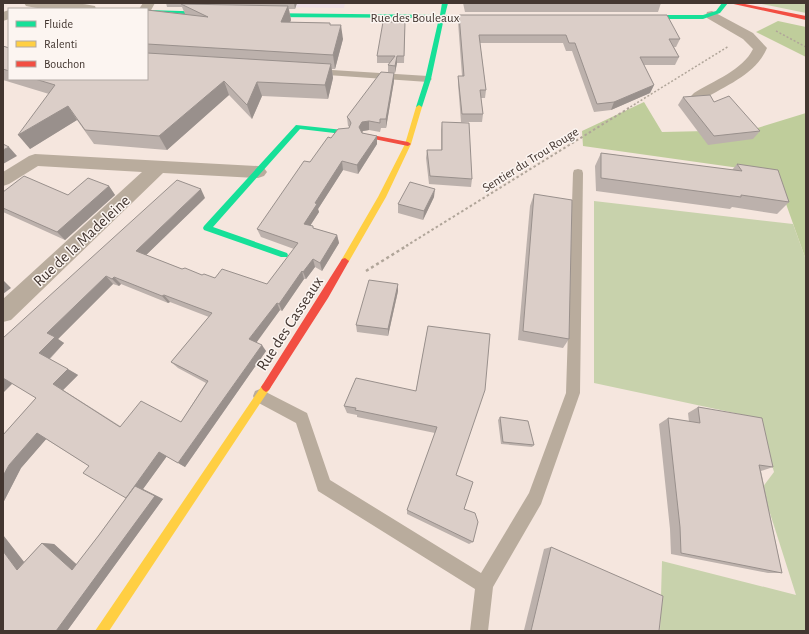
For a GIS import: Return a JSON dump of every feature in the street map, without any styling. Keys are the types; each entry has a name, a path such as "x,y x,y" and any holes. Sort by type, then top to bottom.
{"street":[{"path":"30,3 79,8"},
{"name":"Rue des Casseaux","path":"101,631 260,396 336,278 382,197 408,144 428,79 445,3"},
{"path":"626,17 695,17 712,15 722,9 725,3"},
{"path":"732,3 806,18"},
{"path":"20,8 33,4"},
{"path":"148,12 227,14"},
{"name":"Rue des Bouleaux","path":"250,15 462,17"},
{"path":"699,96 751,63 758,54 760,48 743,33 712,15"},
{"path":"284,255 206,228 298,127 343,132"},
{"path":"369,136 408,144"},
{"path":"3,180 35,160 258,172"},
{"name":"Rue de la Madeleine","path":"3,313 158,167"}],"lane":[{"path":"305,71 428,79"},
{"path":"479,631 484,585 535,498 573,393 578,173"},
{"path":"260,396 302,418 324,485 484,585"}],"path":[{"path":"774,30 806,47"},
{"name":"Sentier du Trou Rouge","path":"361,274 740,39 743,33"}],"shaded area":[{"path":"345,3 344,8 164,4"}],"green space":[{"path":"757,3 806,3 806,13"},
{"path":"778,21 806,27 806,57 756,32"},
{"path":"644,102 662,132 751,130 806,113 806,260 775,173 583,146 582,131"},
{"path":"594,201 793,224 806,260 806,631 660,631 662,561 796,595 762,488 774,472 758,418 594,383"}],"building":[{"path":"181,4 288,6 281,22 330,23 330,25 341,25 333,55 148,44 148,10 208,17"},
{"path":"459,15 667,15 680,39 669,39 679,57 640,57 654,85 614,102 597,104 575,43 569,43 566,35 479,35 486,90 480,90 483,114 462,114 458,76 464,76"},
{"path":"383,22 405,22 404,56 397,56 395,66 388,65 395,56 377,56"},
{"path":"3,46 8,48 8,71 3,69"},
{"path":"148,53 331,64 325,85 257,82 247,105 224,81 159,136 85,130 68,106 18,135 55,85 38,80 148,80"},
{"path":"381,72 394,73 386,119 380,119 380,123 369,121 362,122 359,127 362,133 377,136 357,165 342,161 315,203 317,204 304,224 337,235 320,263 313,259 303,272 302,271 279,304 277,303 249,339 262,345 178,463 159,452 126,498 83,473 89,466 37,433 9,465 3,476 3,435 36,398 3,378 3,338 177,180 201,189 136,251 202,275 204,274 215,278 222,269 267,284 298,243 257,229 304,161 310,162 328,137 331,138 338,129 349,128 351,123 347,117","holes":["106,276 112,279 114,277 162,296 164,295 212,313 171,362 208,381 181,422 141,401 120,427 53,384 68,369 39,353 55,337 47,333"]},
{"path":"710,95 714,102 729,96 760,131 714,136 683,97"},
{"path":"442,122 469,123 472,179 430,176 427,150 442,150"},
{"path":"3,144 9,147 3,150"},
{"path":"601,153 742,171 737,164 778,170 789,202 601,178"},
{"path":"24,176 68,195 88,178 109,186 57,232 3,208 3,192"},
{"path":"410,182 435,189 424,211 398,204"},
{"path":"534,194 572,200 569,339 523,331"},
{"path":"369,280 398,284 388,329 356,325"},
{"path":"428,326 490,334 485,390 456,475 473,482 464,509 475,513 478,522 473,542 407,510 437,427 355,410 356,408 344,406 356,378 416,391"},
{"path":"698,407 762,418 773,467 759,465 782,573 681,553 680,527 668,418 700,423"},
{"path":"500,417 528,421 534,445 503,442"},
{"path":"135,486 155,496 56,631 3,631 3,551 17,570 42,543 72,570"},
{"path":"551,547 663,596 659,631 531,631"}],"traffic: fast":[{"path":"419,107 428,79 445,3"},
{"path":"638,17 703,17 718,12 725,3"},
{"path":"148,12 215,14"},
{"path":"260,15 455,17"},
{"path":"284,255 207,228 298,127 343,132"}],"traffic: slow":[{"path":"345,261 382,197 408,144 419,107"},
{"path":"101,631 266,387"}],"traffic: jam":[{"path":"732,3 806,18"},
{"path":"369,136 408,144"},
{"path":"266,387 345,261"}]}
